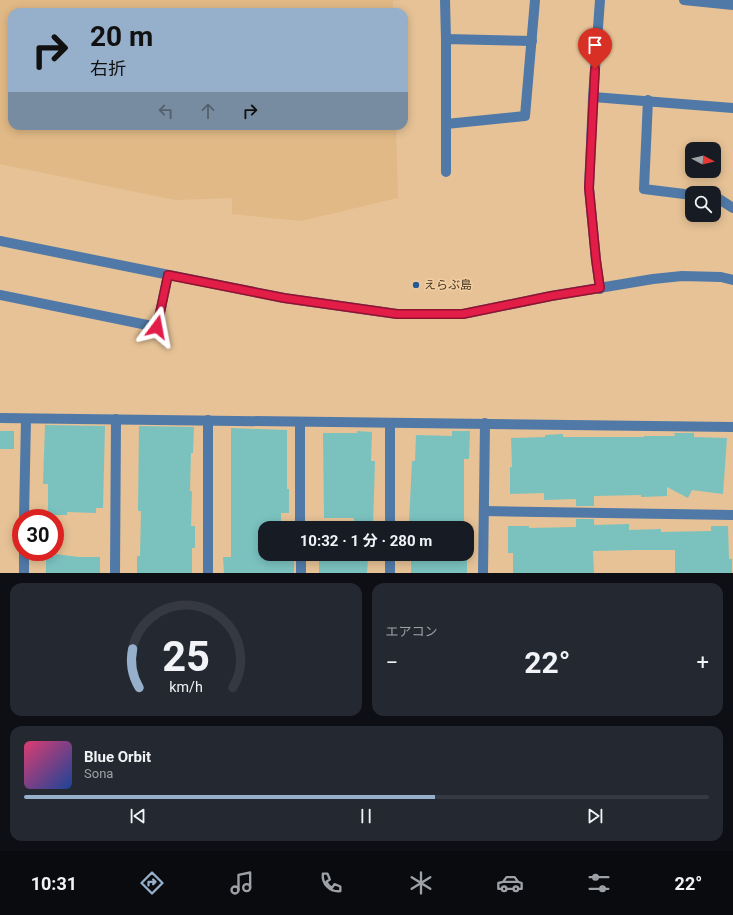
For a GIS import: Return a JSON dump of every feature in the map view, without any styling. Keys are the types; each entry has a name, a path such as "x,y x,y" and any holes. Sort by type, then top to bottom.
{"street":[{"path":"445,0 446,172"},
{"path":"446,124 525,116 535,0"},
{"path":"600,0 593,97 589,188 600,288"},
{"path":"684,0 733,5"},
{"path":"446,39 532,41"},
{"path":"593,97 648,100 733,108"},
{"path":"648,100 644,188 685,194"},
{"path":"721,200 733,208"},
{"path":"0,241 284,298 397,314 463,314 551,296 653,279 682,276 721,277 733,280"},
{"path":"0,295 157,327 168,275"},
{"path":"0,418 733,427"},
{"path":"24,509 26,418"},
{"path":"115,573 116,419"},
{"path":"208,420 208,573"},
{"path":"300,422 300,521"},
{"path":"390,423 390,521"},
{"path":"483,573 485,423"},
{"path":"484,511 733,515"},
{"path":"24,561 24,573"},
{"path":"301,561 301,573"},
{"path":"390,561 390,573"}],"shaded area":[{"path":"0,0 403,0 393,1 393,8 8,8 8,130 396,130 398,198 301,221 232,214 232,198 175,200 0,164"}],"building":[{"path":"45,425 105,426 103,508 96,508 96,513 67,512 67,515 64,515 64,509 48,509 48,484 43,484"},
{"path":"139,426 194,427 193,453 191,453 190,491 192,491 191,526 195,526 195,548 192,548 192,573 137,573 137,556 140,556 141,511 138,511"},
{"path":"231,428 287,430 287,489 289,489 289,513 281,513 281,521 258,521 258,561 294,561 294,573 224,573 223,557 231,557"},
{"path":"0,431 14,431 14,449 0,449"},
{"path":"357,431 372,432 371,461 375,461 373,521 354,521 354,518 324,518 323,433 357,433"},
{"path":"452,431 470,431 469,459 464,459 464,521 409,521 412,461 415,461 416,435 452,436"},
{"path":"674,433 694,433 694,437 727,438 723,494 692,490 688,498 667,487 667,496 594,496 594,506 576,506 576,499 544,500 544,493 510,494 510,467 512,467 511,438 545,437 545,435 563,434 563,437 675,436"},
{"path":"576,519 594,519 594,525 629,524 629,530 661,529 661,532 711,531 711,526 728,526 729,559 732,559 732,573 675,573 675,550 637,550 593,551 594,573 513,573 513,553 508,553 508,526 529,526 529,528 576,527"},
{"path":"64,555 100,557 100,573 46,573 46,561 64,561"},
{"path":"319,561 368,561 367,573 319,573"},
{"path":"411,561 467,561 467,573 411,573"}],"place":[{"name":"えらぶ島","path":"416,285"}],"route":[{"path":"157,327 168,275 284,298 397,314 463,314 551,296 600,288 589,188 595,69"}]}
